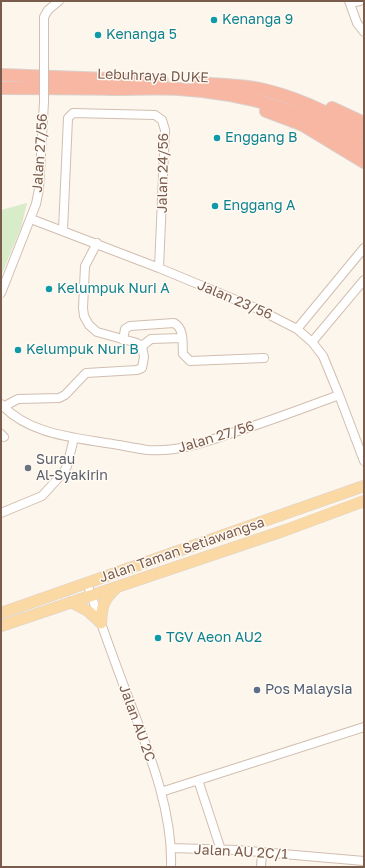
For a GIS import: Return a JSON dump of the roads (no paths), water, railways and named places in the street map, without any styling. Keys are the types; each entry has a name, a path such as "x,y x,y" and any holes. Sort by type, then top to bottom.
{"highway":[{"name":"Lebuhraya DUKE","path":"1,75 84,77 258,88 300,100 364,134"},
{"name":"Lebuhraya DUKE","path":"1,88 180,89 233,95 276,106 307,117 333,130 364,149"},
{"path":"180,89 273,113 303,125 364,162"},
{"path":"300,100 324,104 364,123"}],"main road":[{"name":"Jalan Taman Setiawangsa","path":"1,613 364,486"},
{"name":"Jalan Taman Setiawangsa","path":"1,626 286,530 364,501"},
{"path":"101,623 103,603 117,587"},
{"path":"71,602 88,610 101,623"}],"street":[{"name":"Jalan 27/56","path":"1,293 31,218 39,189 44,102 44,17 48,10 59,1"},
{"path":"360,1 349,2 357,23 364,32"},
{"name":"Jalan 24/56","path":"63,230 68,118 73,113 155,114 162,120 165,130 159,268"},
{"name":"Jalan 23/56","path":"31,218 97,243 258,309 297,329 312,342 323,356 364,461"},
{"path":"2,405 18,399 59,398 86,373 137,370 142,368 144,364 144,357 142,346 137,343 96,332 89,325 84,316 85,266 97,243"},
{"path":"297,329 364,248"},
{"path":"312,342 364,280"},
{"path":"123,340 125,329 130,326 174,324 179,326 181,330 183,354 190,361 264,358"},
{"path":"142,346 151,339 182,338"},
{"name":"Jalan 27/56","path":"2,405 19,419 36,428 74,438 148,450 169,450 201,443 339,395"},
{"path":"1,513 42,496 68,466 74,438"},
{"name":"Jalan AU 2C","path":"87,583 146,745 161,792 172,848 171,867"},
{"path":"161,792 364,727"},
{"path":"198,780 221,850"},
{"name":"Jalan AU 2C/1","path":"172,848 262,852 362,859"},
{"path":"261,867 262,852"}],"place":[{"name":"Kenanga 9","path":"214,20"},
{"name":"Kenanga 5","path":"98,35"},
{"name":"Enggang B","path":"217,138"},
{"name":"Enggang A","path":"215,206"},
{"name":"Kelumpuk Nuri A","path":"49,289"},
{"name":"Kelumpuk Nuri B","path":"18,350"},
{"name":"Surau Al-Syakirin","path":"28,468"},
{"name":"TGV Aeon AU2","path":"158,638"},
{"name":"Pos Malaysia","path":"257,690"}]}
